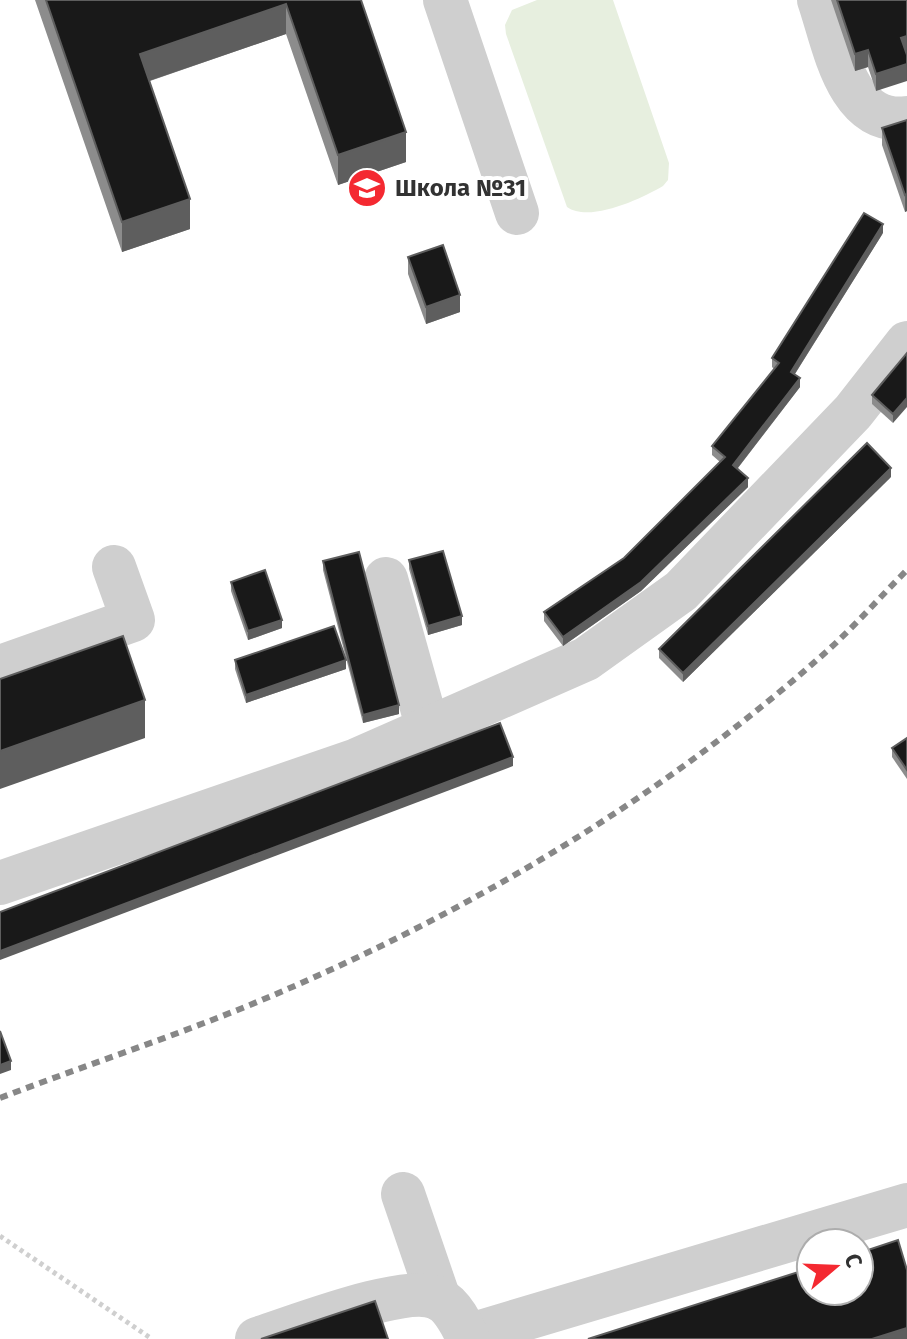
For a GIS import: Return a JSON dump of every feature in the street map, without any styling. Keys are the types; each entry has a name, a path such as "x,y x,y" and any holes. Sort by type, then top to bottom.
{"lane":[{"path":"445,0 517,213"},
{"path":"819,0 847,82 858,100 875,114 896,120 907,118"},
{"path":"0,883 357,760 586,659 681,591 853,412 907,343"},
{"path":"0,667 133,620 114,567"},
{"path":"386,579 428,729"},
{"path":"403,1194 439,1299 458,1318 467,1337 907,1205"},
{"path":"257,1339 411,1293 439,1299"}],"path":[{"path":"0,1236 152,1339"}],"green space":[{"path":"537,0 613,0 669,163 668,180 663,186 629,203 601,211 577,211 567,207 506,34 505,25 512,10"}],"building":[{"path":"46,0 361,0 406,132 338,155 286,4 140,54 190,199 122,222"},
{"path":"837,0 907,0 907,36 901,38 907,64 876,74 868,50 855,54"},
{"path":"907,120 907,194 905,195 882,128"},
{"path":"864,213 883,224 791,372 800,378 733,465 748,478 641,582 563,637 544,612 624,558 725,457 712,446 779,363 772,358"},
{"path":"443,245 460,295 426,307 408,257"},
{"path":"907,353 907,398 893,414 872,395"},
{"path":"867,443 891,468 683,673 659,649"},
{"path":"443,551 462,616 428,626 409,560"},
{"path":"359,552 399,705 363,715 323,561"},
{"path":"265,570 282,620 248,631 231,582"},
{"path":"334,626 346,660 246,695 235,660"},
{"path":"123,636 145,700 0,751 0,679"},
{"path":"500,723 513,757 0,951 0,912"},
{"path":"907,738 907,770 892,748"},
{"path":"0,1031 11,1061 0,1065"},
{"path":"898,1240 907,1270 907,1328 872,1339 588,1339 795,1273 795,1307 875,1307 875,1248"},
{"path":"375,1301 388,1339 261,1339"}],"railway":[{"path":"0,1098 283,991 356,958 499,884 568,843 702,753 826,652 907,570"}],"place":[{"name":"Школа №31","path":"367,188"}]}
